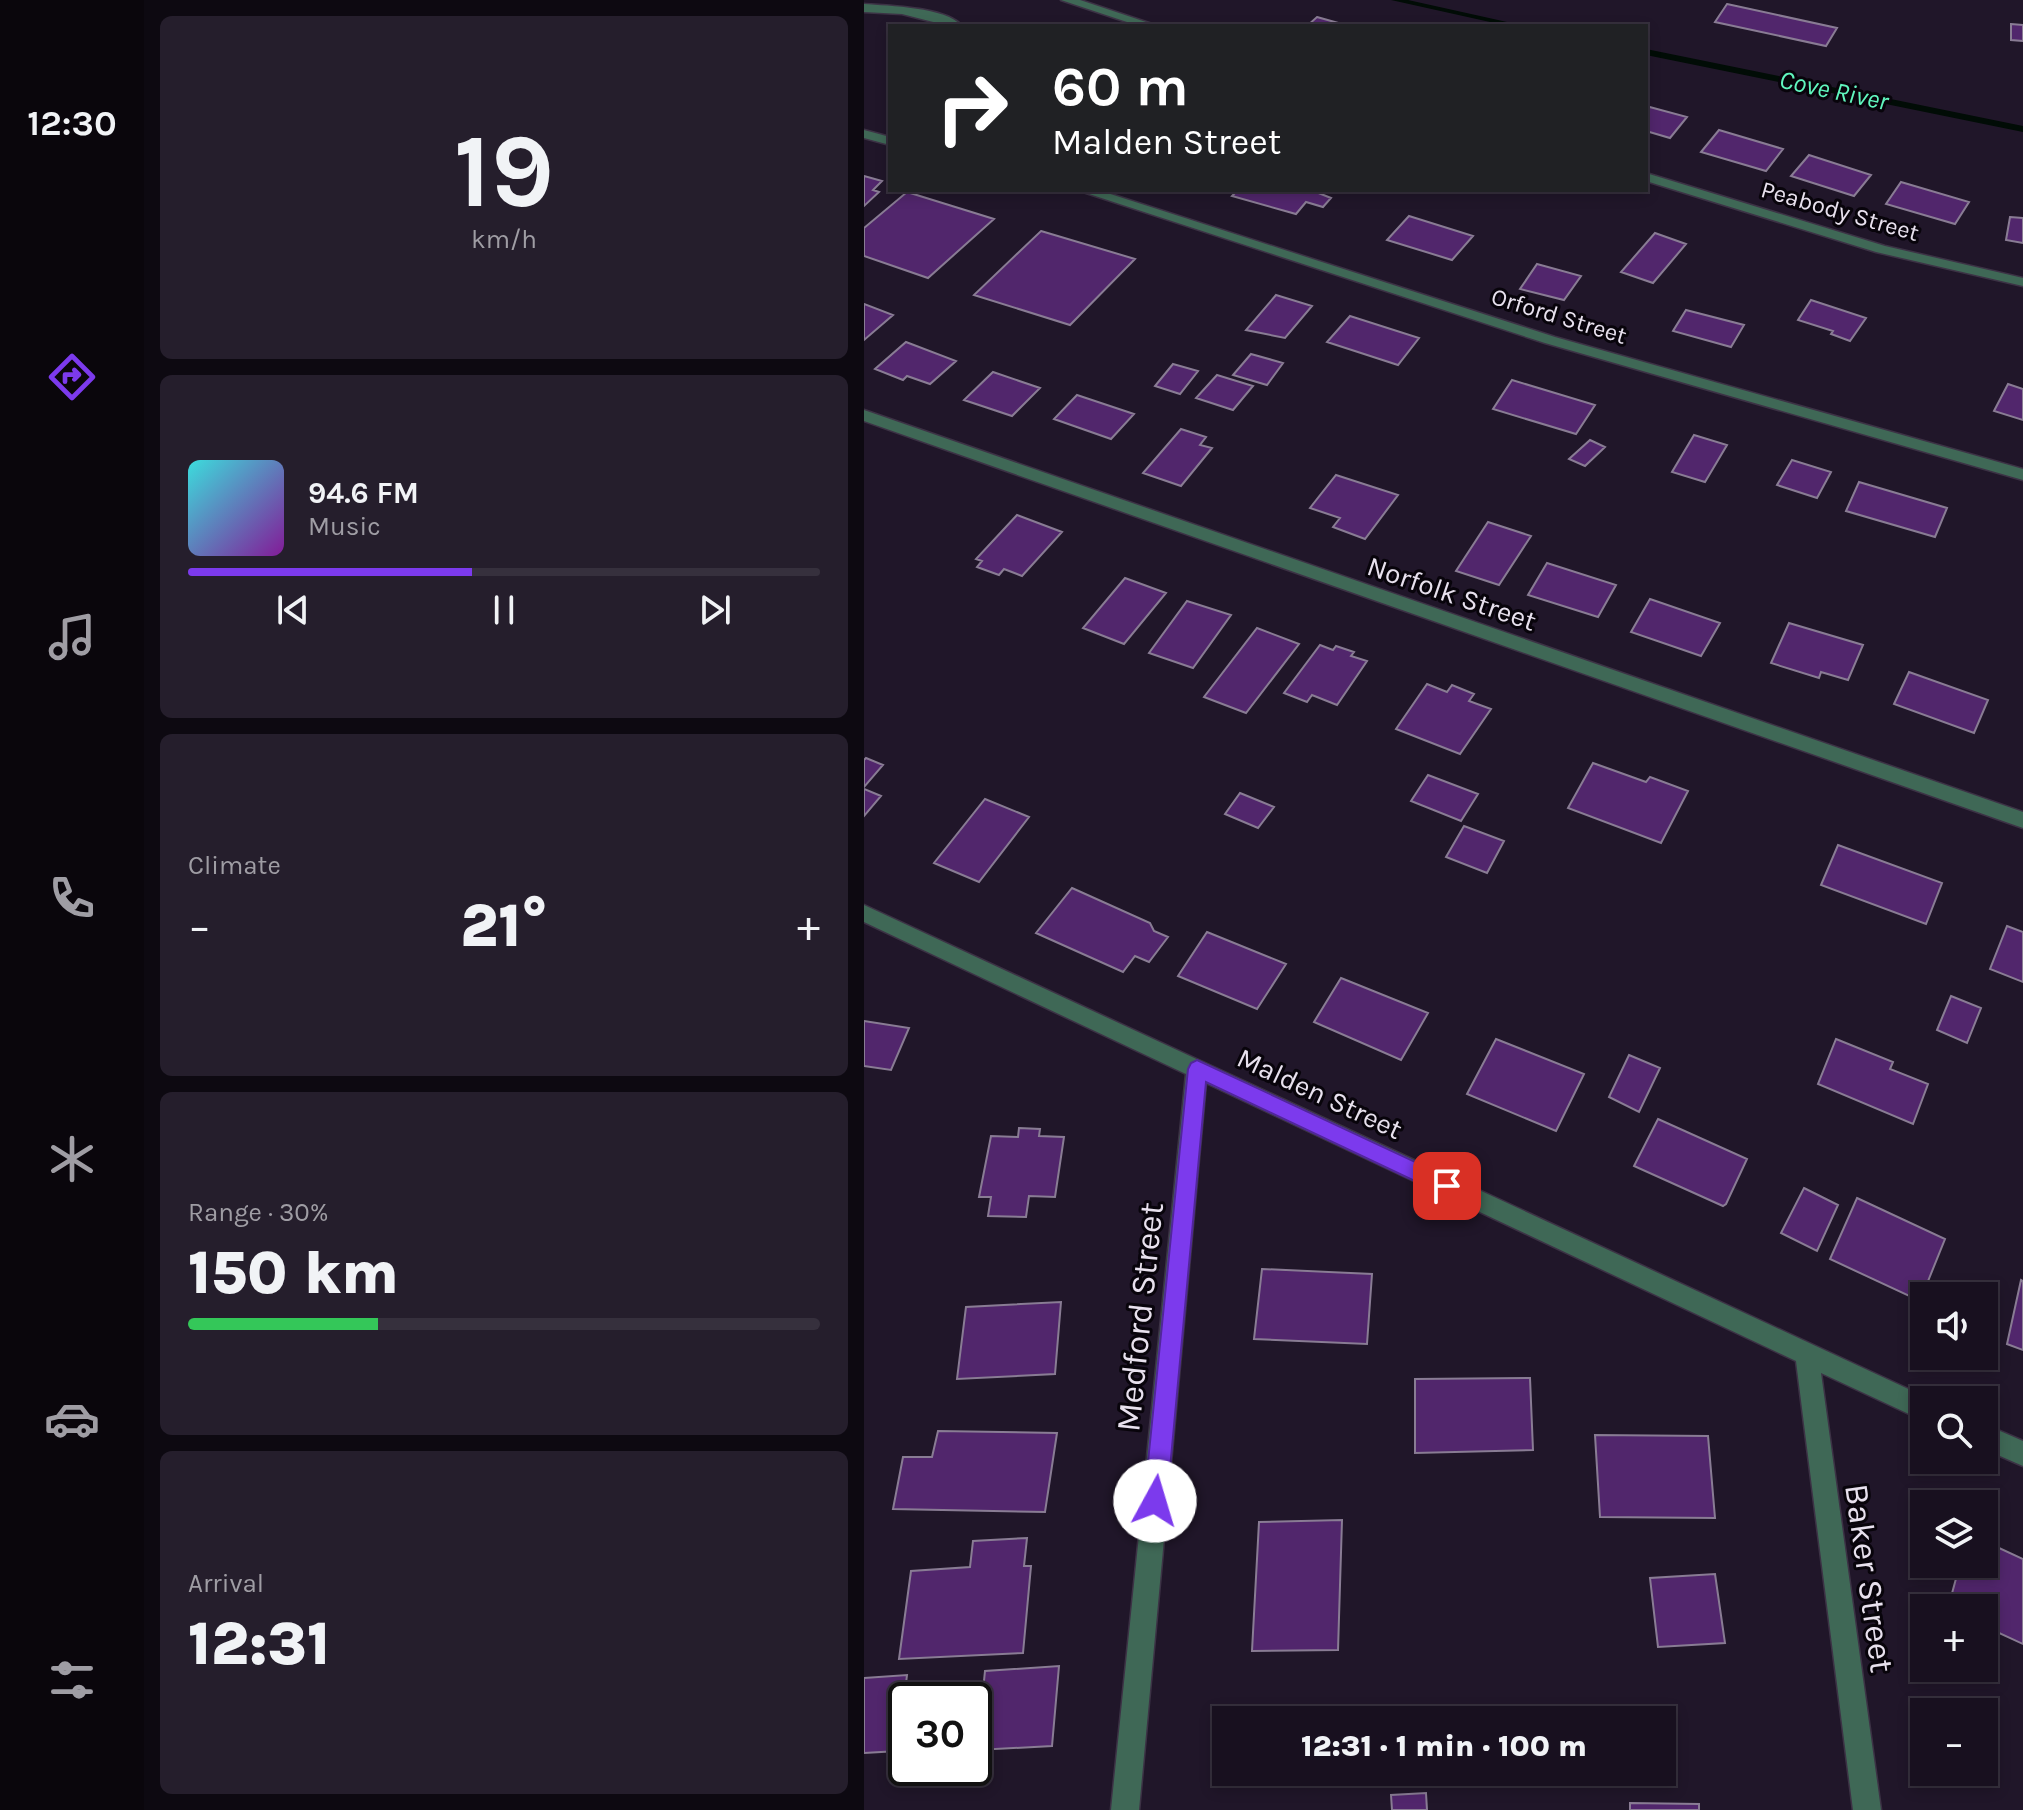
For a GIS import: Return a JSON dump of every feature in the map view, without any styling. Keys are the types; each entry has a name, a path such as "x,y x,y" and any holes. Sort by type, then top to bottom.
{"street":[{"path":"1067,0 1145,24"},
{"path":"864,8 902,10 954,24"},
{"path":"864,134 888,140"},
{"name":"Peabody Street","path":"1648,178 1881,249 2023,282"},
{"name":"Orford Street","path":"1090,192 1550,340 2023,475"},
{"name":"Norfolk Street","path":"864,415 2023,820"},
{"name":"Malden Street","path":"864,913 1910,1403"},
{"name":"Medford Street","path":"1125,1810 1197,1069"},
{"name":"Baker Street","path":"1807,1356 1867,1810"},
{"path":"1998,1442 2023,1454"}],"building":[{"path":"1727,4 1837,28 1826,46 1715,22"},
{"path":"1317,17 1342,24 1309,24"},
{"path":"2011,24 2023,25 2023,41 2011,40"},
{"path":"1648,107 1687,117 1670,138 1648,132"},
{"path":"1719,130 1783,149 1766,171 1701,152"},
{"path":"1809,155 1871,175 1854,196 1791,176"},
{"path":"864,176 882,181 873,190 879,192 864,206"},
{"path":"1901,182 1969,202 1955,224 1886,204"},
{"path":"907,192 994,219 928,278 864,256 864,228"},
{"path":"1236,192 1316,192 1331,198 1323,207 1306,202 1296,214 1232,196"},
{"path":"1409,216 1473,236 1452,260 1387,240"},
{"path":"2010,217 2023,218 2023,243 2006,240"},
{"path":"1041,231 1135,259 1070,325 974,295"},
{"path":"1655,233 1686,244 1653,283 1621,272"},
{"path":"1537,264 1581,276 1564,300 1520,289"},
{"path":"1276,295 1312,306 1285,338 1246,330"},
{"path":"1811,300 1866,318 1850,341 1831,334 1833,331 1798,320"},
{"path":"864,304 893,315 864,340"},
{"path":"1686,310 1744,325 1731,347 1673,331"},
{"path":"1350,316 1419,338 1398,365 1327,342"},
{"path":"906,342 956,361 930,384 907,376 903,380 875,369"},
{"path":"1251,354 1283,363 1267,385 1233,375"},
{"path":"1173,364 1198,371 1180,394 1155,386"},
{"path":"993,372 1040,388 1012,416 964,400"},
{"path":"1217,375 1253,386 1233,410 1196,398"},
{"path":"1512,380 1595,405 1576,434 1493,409"},
{"path":"2008,384 2023,389 2023,420 1994,411"},
{"path":"1077,395 1134,414 1111,439 1054,419"},
{"path":"1181,429 1206,437 1200,445 1212,448 1181,486 1143,473"},
{"path":"1694,435 1727,445 1705,482 1672,472"},
{"path":"1590,440 1605,447 1585,466 1569,459"},
{"path":"1792,460 1831,472 1817,498 1777,485"},
{"path":"1336,475 1398,495 1365,539 1333,527 1340,518 1310,508"},
{"path":"1859,482 1947,508 1935,537 1846,511"},
{"path":"1017,515 1062,532 1022,576 1004,569 999,575 977,567 982,561 976,559"},
{"path":"1488,522 1531,536 1499,585 1456,571"},
{"path":"1547,563 1616,585 1598,617 1528,595"},
{"path":"1125,578 1166,593 1124,644 1083,628"},
{"path":"1650,599 1720,623 1701,656 1631,632"},
{"path":"1187,601 1231,615 1193,668 1149,653"},
{"path":"1789,623 1863,645 1848,680 1821,672 1819,678 1771,663"},
{"path":"1257,628 1299,644 1246,713 1204,697"},
{"path":"1320,645 1354,652 1351,656 1367,661 1337,705 1312,695 1307,702 1284,693"},
{"path":"1909,672 1988,700 1974,733 1894,704"},
{"path":"1427,684 1447,692 1452,685 1474,694 1469,701 1491,709 1460,754 1396,729"},
{"path":"866,758 883,765 864,787 864,760"},
{"path":"1593,763 1646,782 1650,777 1688,791 1661,843 1568,808"},
{"path":"1428,775 1478,794 1461,821 1411,801"},
{"path":"864,789 881,796 864,816"},
{"path":"1240,793 1274,807 1258,828 1225,814"},
{"path":"985,799 1029,817 979,882 934,863"},
{"path":"1464,826 1504,841 1487,873 1446,857"},
{"path":"1838,845 1942,883 1926,924 1821,885"},
{"path":"1072,888 1150,923 1154,931 1168,937 1149,962 1135,956 1123,972 1036,933"},
{"path":"2007,926 2023,932 2023,982 1990,969"},
{"path":"1207,932 1286,964 1257,1009 1178,976"},
{"path":"1341,978 1428,1013 1401,1060 1314,1022"},
{"path":"1951,996 1981,1008 1967,1043 1937,1030"},
{"path":"864,1021 909,1028 891,1070 864,1066"},
{"path":"1496,1039 1584,1074 1556,1131 1467,1094"},
{"path":"1836,1039 1893,1062 1890,1069 1928,1084 1913,1124 1818,1084"},
{"path":"1629,1055 1660,1068 1639,1112 1609,1097"},
{"path":"1658,1119 1747,1159 1726,1204 1723,1206 1634,1166"},
{"path":"1019,1128 1040,1129 1039,1136 1064,1137 1055,1197 1029,1196 1026,1217 988,1216 991,1197 979,1197 991,1136 1018,1137"},
{"path":"1804,1188 1838,1205 1817,1251 1781,1233"},
{"path":"1857,1198 1945,1239 1928,1282 1910,1282 1910,1296 1830,1259"},
{"path":"1262,1269 1372,1274 1367,1344 1254,1339"},
{"path":"2023,1281 2023,1350 2007,1344"},
{"path":"1061,1302 1055,1374 957,1379 966,1307"},
{"path":"1530,1378 1533,1450 1415,1453 1415,1379"},
{"path":"938,1431 1057,1433 1045,1512 893,1509 903,1457 932,1457"},
{"path":"1595,1435 1708,1436 1715,1518 1600,1517"},
{"path":"1342,1520 1338,1650 1252,1651 1259,1522"},
{"path":"1027,1538 1024,1566 1031,1566 1023,1653 899,1659 911,1571 970,1567 973,1541"},
{"path":"1998,1547 2023,1559 2023,1644 1998,1632 1998,1594 1952,1594 1956,1578 1998,1578"},
{"path":"1715,1574 1725,1643 1658,1647 1650,1578"},
{"path":"1059,1666 1052,1746 992,1749 992,1682 984,1682 985,1671"},
{"path":"907,1675 906,1682 888,1682 888,1752 864,1753 864,1678"},
{"path":"1426,1793 1427,1810 1392,1810 1391,1795"},
{"path":"1630,1803 1699,1804 1699,1810 1630,1810"}],"waterway":[{"name":"Cove River","path":"1395,0 1511,24"},
{"name":"Cove River","path":"1648,52 2023,129"}],"route":[{"path":"1155,1501 1197,1069 1447,1186"}]}
